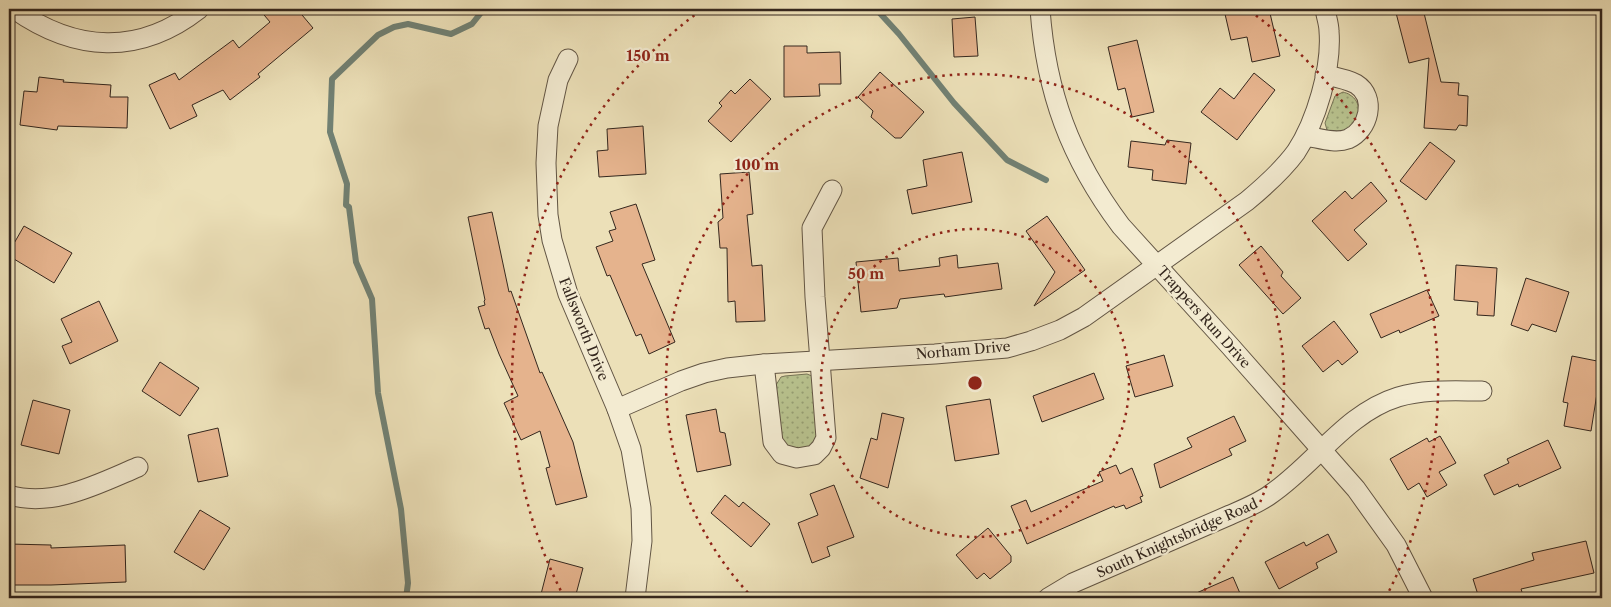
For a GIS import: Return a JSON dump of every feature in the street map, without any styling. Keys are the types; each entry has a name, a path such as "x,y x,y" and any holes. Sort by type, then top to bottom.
{"street":[{"path":"14,9 33,22 55,32 75,39 104,44 122,42 154,34 185,20 199,9"},
{"name":"Trappers Run Drive","path":"1040,9 1048,71 1066,132 1109,211 1120,226 1356,488 1396,545 1423,598"},
{"name":"Norham Drive","path":"617,409 681,381 727,368 1007,348 1031,342 1060,330 1084,317 1157,266 1262,188 1287,163 1306,136 1318,107 1325,75 1329,30 1324,9"},
{"name":"Fallsworth Drive","path":"568,59 558,80 548,126 546,171 548,215 552,240 568,294 617,409 631,449 641,508 642,541 635,598"},
{"path":"1306,136 1330,140 1348,139 1362,128 1366,120 1368,102 1361,88 1355,83 1325,75"},
{"path":"764,364 773,442 782,454 797,458 814,454 821,448 826,438 815,297 812,228 832,190"},
{"name":"South Knightsbridge Road","path":"1048,598 1073,584 1252,506 1271,494 1350,424 1372,409 1398,397 1412,394 1482,391"},
{"path":"9,495 23,499 66,495 138,467"}],"green space":[{"path":"1343,92 1354,98 1358,106 1359,115 1356,124 1351,128 1334,134 1327,130 1325,123 1335,96"},
{"path":"807,374 812,376 819,434 811,446 806,449 789,448 780,436 776,385 781,377"}],"building":[{"path":"259,9 297,9 313,28 258,74 260,77 230,100 223,90 192,105 197,116 170,129 149,85 175,73 179,80 233,40 239,48 270,22"},
{"path":"1248,9 1269,9 1280,56 1252,62 1247,37 1231,40 1225,14"},
{"path":"1395,9 1423,9 1441,82 1459,83 1458,95 1468,96 1467,126 1459,125 1456,130 1424,128 1429,58 1409,63"},
{"path":"975,17 978,56 954,57 952,19"},
{"path":"1137,40 1154,112 1132,117 1125,88 1118,90 1108,47"},
{"path":"784,46 807,46 807,53 840,52 841,84 819,84 820,96 784,97"},
{"path":"880,72 924,112 901,138 895,138 871,117 873,111 858,97"},
{"path":"1254,73 1275,90 1237,140 1201,112 1220,88 1234,99"},
{"path":"39,77 64,80 63,82 111,85 110,97 128,97 127,128 58,126 57,130 20,125 24,91 37,92"},
{"path":"750,79 771,99 731,142 708,121 722,106 719,103 731,90 735,94"},
{"path":"643,126 646,174 599,177 597,151 608,150 607,129"},
{"path":"1167,140 1191,143 1186,184 1152,180 1153,170 1128,167 1131,141 1165,145"},
{"path":"1430,142 1455,161 1426,200 1400,181"},
{"path":"962,152 972,202 912,214 907,190 927,186 923,160"},
{"path":"749,172 753,214 747,215 752,266 762,265 765,321 736,322 735,301 728,302 727,248 720,248 718,222 723,218 720,174"},
{"path":"1371,182 1387,201 1354,230 1367,244 1348,261 1312,221 1345,191 1352,199"},
{"path":"636,204 655,260 642,264 675,342 649,354 641,334 636,336 610,275 607,276 596,247 613,241 609,231 616,229 610,212"},
{"path":"492,212 509,292 511,291 540,373 542,372 573,442 587,497 556,505 546,468 550,467 540,431 521,440 504,403 518,396 489,328 485,329 478,307 485,305 485,300 468,217"},
{"path":"1047,216 1085,270 1034,306 1055,272 1026,231"},
{"path":"24,226 72,253 54,283 9,256 9,252"},
{"path":"1261,246 1283,272 1281,276 1301,298 1283,314 1239,265"},
{"path":"957,255 958,268 998,263 1002,289 945,297 944,294 900,299 897,308 861,312 856,262 898,258 899,271 940,266 939,258"},
{"path":"1456,265 1497,268 1494,316 1477,315 1478,302 1454,300"},
{"path":"1526,278 1569,292 1556,332 1532,324 1528,331 1511,325"},
{"path":"1427,290 1439,316 1400,333 1399,330 1381,338 1370,314"},
{"path":"99,301 118,341 70,364 62,346 72,342 61,319"},
{"path":"1334,321 1358,352 1342,365 1338,360 1323,372 1302,346"},
{"path":"1164,355 1173,386 1135,397 1126,366"},
{"path":"1572,356 1602,362 1591,431 1564,426 1568,403 1563,402"},
{"path":"160,362 199,388 180,416 142,391"},
{"path":"1094,373 1104,399 1042,422 1033,396"},
{"path":"990,399 999,454 955,461 946,406"},
{"path":"33,400 70,410 59,454 21,445"},
{"path":"716,409 720,432 725,433 731,465 697,472 686,415"},
{"path":"882,413 904,418 888,488 860,478 871,438 877,440"},
{"path":"1234,416 1246,441 1229,449 1232,455 1160,488 1154,464 1192,447 1187,438"},
{"path":"218,428 228,476 198,482 188,435"},
{"path":"1440,436 1456,463 1439,472 1447,485 1427,497 1419,483 1408,490 1390,459 1427,438 1429,442"},
{"path":"1548,440 1561,468 1519,487 1518,484 1494,495 1484,475 1509,463 1507,459"},
{"path":"1116,465 1120,474 1132,468 1143,496 1140,497 1142,502 1126,509 1124,505 1115,508 1114,506 1027,544 1011,506 1026,500 1031,512 1103,481 1099,472"},
{"path":"834,485 854,537 827,547 830,556 812,563 798,523 818,515 810,494"},
{"path":"725,495 739,507 743,502 770,524 751,547 711,513"},
{"path":"200,510 230,528 204,570 174,552"},
{"path":"988,528 1011,556 1011,562 990,579 984,573 977,579 956,555"},
{"path":"1328,534 1337,552 1316,563 1318,568 1279,589 1265,562 1304,542 1306,546"},
{"path":"1586,541 1594,573 1521,589 1524,598 1479,598 1473,579 1534,560 1532,553"},
{"path":"9,544 51,545 51,548 125,545 126,582 9,585"},
{"path":"550,559 583,568 575,598 540,598"},
{"path":"1233,577 1242,598 1185,598"}],"waterway":[{"path":"406,598 408,583 401,509 378,393 372,299 356,262 349,207 346,205 347,184 330,132 332,79 378,35 394,27 408,24 451,34 472,24 484,9"},
{"path":"876,9 899,34 954,103 1007,160 1046,180"}]}
